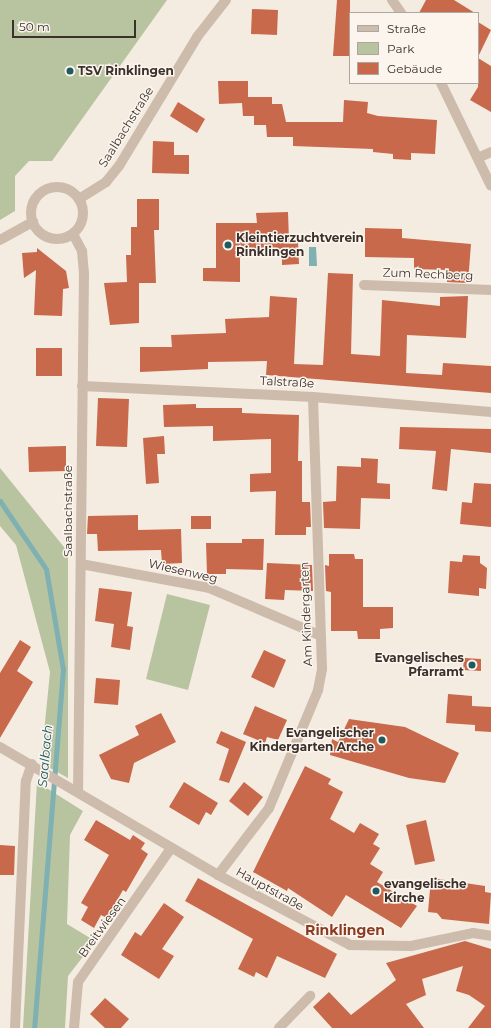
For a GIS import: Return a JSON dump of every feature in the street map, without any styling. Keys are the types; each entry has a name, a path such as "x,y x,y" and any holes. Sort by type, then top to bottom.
{"street":[{"name":"Saalbachstraße","path":"79,199 106,182 120,166 197,37 226,0"},
{"path":"392,0 400,12"},
{"path":"442,84 480,157 491,186"},
{"path":"480,157 491,152"},
{"path":"47,189 68,189 79,199 82,222 73,234 50,238 33,222 35,199 47,189"},
{"path":"0,240 33,222"},
{"name":"Saalbachstraße","path":"73,234 82,251 84,274 81,564 75,790"},
{"name":"Zum Rechberg","path":"364,285 491,290"},
{"name":"Talstraße","path":"82,386 313,397 491,412"},
{"name":"Am Kindergarten","path":"218,875 269,808 318,690 322,669 319,635 313,397"},
{"name":"Wiesenweg","path":"81,564 208,588 319,635"},
{"name":"Hauptstraße","path":"0,747 75,790 170,848 350,945 411,946 473,933 491,936"},
{"path":"14,1028 26,781 36,767"},
{"name":"Breitwiesen","path":"74,1028 78,982 170,848"},
{"path":"279,1028 310,996"}],"green space":[{"path":"0,0 167,0 52,161 29,161 15,176 15,211 0,220"},
{"path":"0,468 68,552 68,778 41,763 50,672 16,545 0,526"},
{"path":"167,594 210,605 188,690 146,679"},
{"path":"37,782 83,811 70,835 67,924 95,941 68,976 65,1028 23,1028"}],"water":[{"path":"309,247 316,247 317,266 309,266"}],"building":[{"path":"337,0 350,0 349,56 333,56"},
{"path":"426,0 454,0 473,12 420,12"},
{"path":"252,9 278,10 277,35 251,34"},
{"path":"479,23 491,30 479,55"},
{"path":"479,59 491,66 491,112 470,100 478,87"},
{"path":"218,81 248,81 248,97 272,97 272,104 282,104 286,122 343,122 344,100 368,102 367,113 378,116 437,120 435,154 411,153 411,160 393,159 393,154 373,152 373,149 293,146 293,137 267,137 266,125 254,125 254,116 243,116 242,103 219,104"},
{"path":"178,102 205,119 197,133 170,116"},
{"path":"153,141 174,142 174,155 189,155 189,174 152,173"},
{"path":"137,199 159,199 159,230 154,230 156,283 139,283 139,323 110,325 104,283 127,282 126,255 131,255 131,227 137,227"},
{"path":"288,212 289,241 298,241 299,264 282,265 282,255 240,257 240,282 203,281 203,268 216,268 216,223 257,223 256,213"},
{"path":"365,228 402,229 402,238 471,244 468,283 447,282 447,270 414,269 414,258 365,257"},
{"path":"37,248 66,271 69,288 63,289 62,316 34,315 36,270 24,278 22,253 37,252"},
{"path":"328,273 353,274 351,354 380,356 382,300 440,306 440,297 468,296 466,338 407,335 406,373 442,375 443,363 491,366 491,393 266,375 267,361 208,362 208,369 140,372 140,347 172,347 171,335 226,333 225,319 269,317 270,296 297,298 294,364 323,365"},
{"path":"36,348 62,348 62,376 36,376"},
{"path":"98,398 129,399 127,447 96,446"},
{"path":"196,404 196,408 242,408 242,413 299,415 298,461 302,461 302,502 310,502 311,527 306,527 306,535 275,535 276,491 250,492 250,474 271,473 271,439 213,441 213,426 164,427 163,405"},
{"path":"400,427 491,429 491,453 451,449 447,491 432,489 436,451 399,449"},
{"path":"164,436 165,454 157,454 159,483 146,484 143,438"},
{"path":"66,446 66,471 29,472 28,447"},
{"path":"361,458 378,459 377,483 390,484 390,499 361,498 360,529 324,528 323,502 336,501 337,466 361,467"},
{"path":"474,483 491,484 491,527 460,524 462,502 472,503"},
{"path":"138,515 138,530 181,529 182,563 162,564 161,550 98,551 97,534 87,534 88,516"},
{"path":"191,516 211,516 211,529 191,529"},
{"path":"242,539 264,539 263,570 226,569 226,574 207,574 206,543 242,543"},
{"path":"329,554 354,554 355,559 363,559 363,607 393,607 393,628 380,629 380,639 358,639 357,631 331,631 331,592 326,591 325,565 329,566"},
{"path":"463,555 480,556 480,563 487,568 486,589 479,588 479,596 448,593 450,561 462,562"},
{"path":"267,563 312,565 313,591 285,590 284,600 265,599"},
{"path":"99,588 132,592 127,626 133,627 130,650 111,647 114,624 95,621"},
{"path":"20,640 31,647 17,671 33,682 0,738 0,673"},
{"path":"264,650 286,660 274,688 251,677"},
{"name":"Evangelisches Pfarramt","path":"464,658 481,659 481,671 463,670"},
{"path":"96,678 120,680 118,705 94,703"},
{"path":"448,694 472,696 472,706 491,707 491,732 475,731 475,725 446,723"},
{"path":"255,706 287,720 278,740 267,737 265,743 243,734"},
{"path":"161,713 176,742 134,763 129,783 111,779 99,755 139,735 135,726"},
{"name":"Evangelischer Kindergarten Arche","path":"349,719 405,727 459,753 445,783 409,778 330,755 332,739 338,742"},
{"path":"221,731 246,742 229,783 219,780 229,749 216,743"},
{"path":"305,766 331,779 328,784 343,792 330,819 354,833 360,823 379,834 373,844 380,848 370,864 383,872 377,882 417,906 401,928 346,895 332,917 288,888 287,891 253,872"},
{"path":"184,782 218,803 211,815 206,812 199,825 169,807"},
{"path":"244,782 263,797 248,816 229,801"},
{"path":"96,820 130,840 133,835 145,843 141,849 148,854 126,892 123,890 107,918 101,915 94,928 81,920 88,907 81,903 109,855 84,840"},
{"path":"426,820 435,861 415,865 406,825"},
{"path":"0,845 15,846 14,875 0,875"},
{"path":"198,878 337,954 325,978 277,956 267,978 256,972 254,977 238,969 253,939 185,901"},
{"path":"431,878 485,886 485,892 491,893 489,924 442,919 437,913 428,912"},
{"path":"164,903 184,917 162,949 174,956 159,979 121,955 135,932 141,936"},
{"path":"465,941 491,949 491,1028 468,1028 485,1006 469,995 456,991 463,966 422,979 426,995 406,1004 424,1028 332,1028 313,1007 329,992 351,1015 396,980 386,963"},
{"path":"105,998 129,1019 121,1028 105,1028 90,1014"}],"waterway":[{"name":"Saalbach","path":"0,501 46,569 63,669 34,1028"}],"place":[{"name":"TSV Rinklingen","path":"70,71"},
{"name":"Kleintierzuchtverein Rinklingen","path":"228,245"},
{"name":"Evangelisches Pfarramt","path":"472,665"},
{"name":"Evangelischer Kindergarten Arche","path":"382,740"},
{"name":"evangelische Kirche","path":"376,891"}],"district":[{"name":"Rinklingen","path":"345,930"}]}
